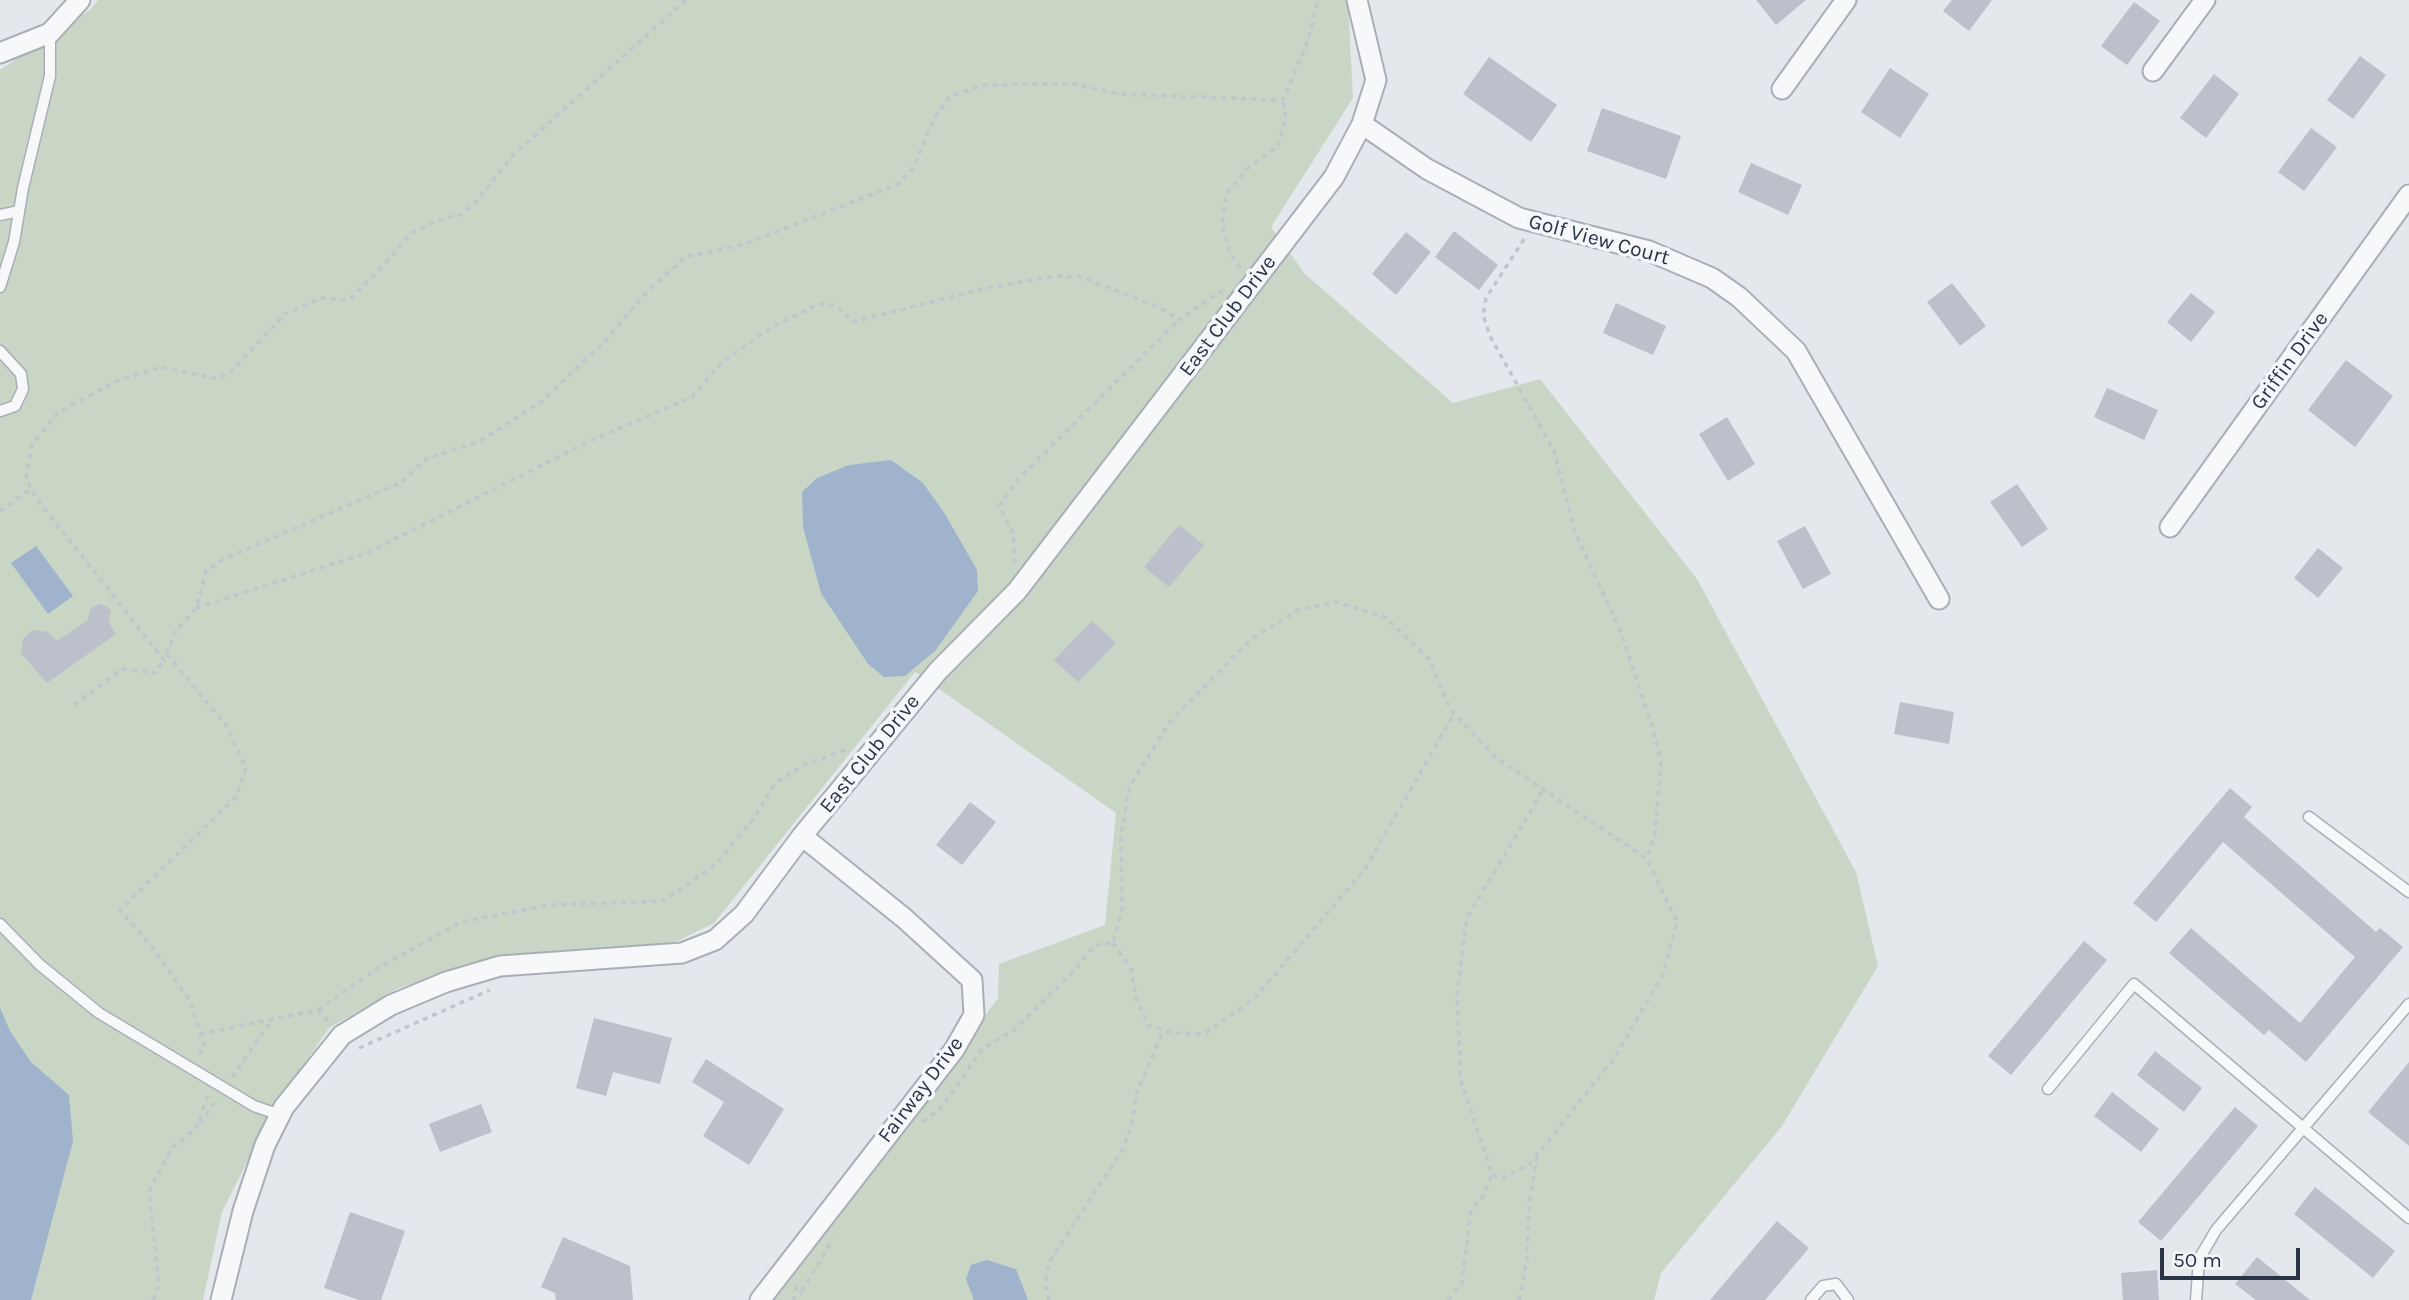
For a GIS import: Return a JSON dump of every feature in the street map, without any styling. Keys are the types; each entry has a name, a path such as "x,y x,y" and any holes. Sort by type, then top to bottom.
{"street":[{"path":"0,53 50,33 80,0"},
{"name":"East Club Drive","path":"221,1300 243,1211 265,1145 280,1115 342,1035 391,1005 446,982 500,966 682,953 715,940 744,914 803,836 938,671 1017,591 1248,280 1334,177 1362,124 1376,79 1357,0"},
{"path":"1782,89 1846,0"},
{"path":"2153,71 2204,0"},
{"name":"Golf View Court","path":"1362,124 1427,169 1490,205 1535,222 1603,237 1679,261 1712,278 1739,297 1796,351 1939,599"},
{"name":"Griffin Drive","path":"2170,527 2409,195"},
{"name":"Fairway Drive","path":"760,1300 954,1050 974,1015 972,980 904,918 803,836"}],"lane":[{"path":"0,287 50,76 50,33"},
{"path":"0,215 19,211"},
{"path":"0,351 21,374 23,389 15,406 0,411"},
{"path":"2309,817 2409,892"},
{"path":"0,924 40,965 99,1013 206,1079 254,1106 280,1115"},
{"path":"2048,1089 2134,984 2409,1218"},
{"path":"2196,1300 2199,1259 2216,1230 2409,1004"},
{"path":"1811,1300 1823,1286 1836,1284 1848,1300"}],"path":[{"path":"164,660 31,489 26,478 32,444 59,412 116,381 161,367 218,380 232,371 285,314 321,298 349,300 410,234 437,220 461,215 477,201 512,156 686,0"},
{"path":"1017,591 1013,533 999,506 1019,478 1179,320 1248,280 1230,253 1222,225 1226,194 1249,167 1276,147 1286,119 1283,100 1308,40 1318,0"},
{"path":"74,705 122,669 155,673 167,654 175,632 196,608 206,571 222,559 402,482 426,459 480,441 541,402 605,341 645,294 685,257 745,244 898,184 914,167 933,120 949,97 984,85 1073,84 1119,94 1283,100"},
{"path":"1535,222 1486,298 1483,315 1490,336 1554,451 1575,532 1622,635 1651,723 1661,762 1655,834 1647,859"},
{"path":"196,608 367,553 590,441 691,397 723,361 774,326 819,304 836,305 853,322 986,288 1056,276 1081,276 1159,307 1179,320"},
{"path":"0,511 31,489"},
{"path":"1112,943 1122,909 1121,833 1130,786 1170,722 1250,640 1298,610 1336,602 1385,617 1429,659 1454,714 1494,757 1647,859 1677,922 1663,974 1615,1057 1530,1164 1502,1179 1492,1174"},
{"path":"167,654 226,725 246,768 236,797 120,910 153,948 190,1001 205,1048 187,1067"},
{"path":"1112,943 1131,968 1136,999 1149,1026 1204,1034 1254,999 1365,869 1454,714"},
{"path":"318,1010 379,968 461,922 549,905 663,901 715,865 755,817 776,782 808,763 886,735"},
{"path":"1448,1300 1462,1282 1471,1211 1483,1196 1492,1174 1461,1082 1457,995 1467,918 1544,790"},
{"path":"922,1123 941,1108 982,1049 1014,1030 1070,975 1094,945 1112,943"},
{"path":"153,1300 159,1285 149,1191 172,1148 197,1128 271,1021"},
{"path":"1049,1300 1045,1285 1049,1262 1123,1149 1131,1126 1137,1092 1164,1030"},
{"path":"197,1056 210,1088 197,1128"},
{"path":"1519,1300 1527,1259 1529,1204 1537,1154"},
{"path":"792,1300 801,1292 839,1229"},
{"path":"778,1277 801,1292"}],"green space":[{"path":"98,0 1348,0 1353,98 1271,227 1305,274 1453,403 1540,379 1697,579 1856,872 1878,966 1782,1126 1661,1273 1654,1300 775,1300 998,998 999,964 1105,925 1116,813 915,672 714,923 671,944 495,956 397,989 329,1028 275,1106 222,1212 203,1300 0,1300 0,70 91,9"}],"water":[{"path":"891,460 923,483 945,514 977,570 978,591 935,651 905,676 884,677 868,664 821,593 803,527 802,492 817,478 849,465"},
{"path":"36,546 73,596 48,614 11,563"},
{"path":"0,1008 10,1031 31,1062 69,1095 73,1141 31,1300 0,1300"},
{"path":"987,1260 1016,1269 1028,1300 974,1300 966,1279 971,1265"}],"building":[{"path":"1756,0 1806,0 1776,25"},
{"path":"1952,0 1992,0 1969,31 1943,11"},
{"path":"2134,2 2160,21 2127,65 2101,46"},
{"path":"2360,56 2386,75 2353,119 2327,100"},
{"path":"1489,57 1557,105 1531,142 1463,94"},
{"path":"1890,68 1929,94 1900,138 1861,112"},
{"path":"2214,74 2239,94 2206,138 2180,118"},
{"path":"1602,108 1681,136 1666,179 1587,151"},
{"path":"2311,128 2337,147 2304,191 2278,172"},
{"path":"1751,163 1802,185 1788,215 1738,192"},
{"path":"1454,231 1498,265 1479,290 1435,257"},
{"path":"1406,232 1431,252 1396,295 1372,274"},
{"path":"1952,283 1986,326 1960,346 1927,302"},
{"path":"2191,293 2215,312 2191,342 2167,322"},
{"path":"1616,303 1666,326 1653,355 1603,333"},
{"path":"2346,360 2393,396 2355,447 2308,410"},
{"path":"2107,388 2158,410 2144,440 2094,417"},
{"path":"1727,417 1755,464 1728,481 1699,434"},
{"path":"2017,484 2048,529 2022,547 1990,502"},
{"path":"1179,525 1204,545 1169,587 1144,567"},
{"path":"1805,526 1831,574 1803,589 1777,541"},
{"path":"2318,548 2343,568 2318,598 2294,578"},
{"path":"99,604 111,611 109,623 116,634 47,683 21,653 23,639 33,630 48,632 57,641 88,620 90,609"},
{"path":"1092,621 1116,643 1078,682 1054,660"},
{"path":"1900,702 1954,712 1949,744 1894,734"},
{"path":"2230,788 2252,807 2244,817 2376,932 2380,928 2403,947 2306,1062 2269,1030 2264,1035 2169,953 2191,928 2300,1023 2355,957 2223,842 2156,922 2133,903"},
{"path":"970,802 996,822 962,865 936,845"},
{"path":"2084,941 2107,960 2011,1075 1988,1056"},
{"path":"594,1018 672,1038 660,1084 613,1072 606,1096 576,1088"},
{"path":"2155,1051 2202,1088 2184,1112 2137,1075"},
{"path":"706,1059 784,1109 749,1165 703,1136 724,1102 692,1082"},
{"path":"2409,1062 2409,1146 2368,1112"},
{"path":"2112,1092 2159,1129 2141,1152 2094,1116"},
{"path":"481,1104 492,1132 440,1152 429,1124"},
{"path":"2235,1107 2258,1126 2161,1241 2138,1222"},
{"path":"2315,1187 2395,1251 2373,1278 2294,1214"},
{"path":"350,1212 405,1231 381,1300 359,1300 324,1288"},
{"path":"1777,1221 1809,1248 1765,1300 1710,1300"},
{"path":"563,1237 630,1266 633,1300 556,1300 555,1293 541,1287"},
{"path":"2257,1257 2310,1300 2256,1300 2235,1284"},
{"path":"2157,1270 2159,1300 2123,1300 2121,1273"}]}
